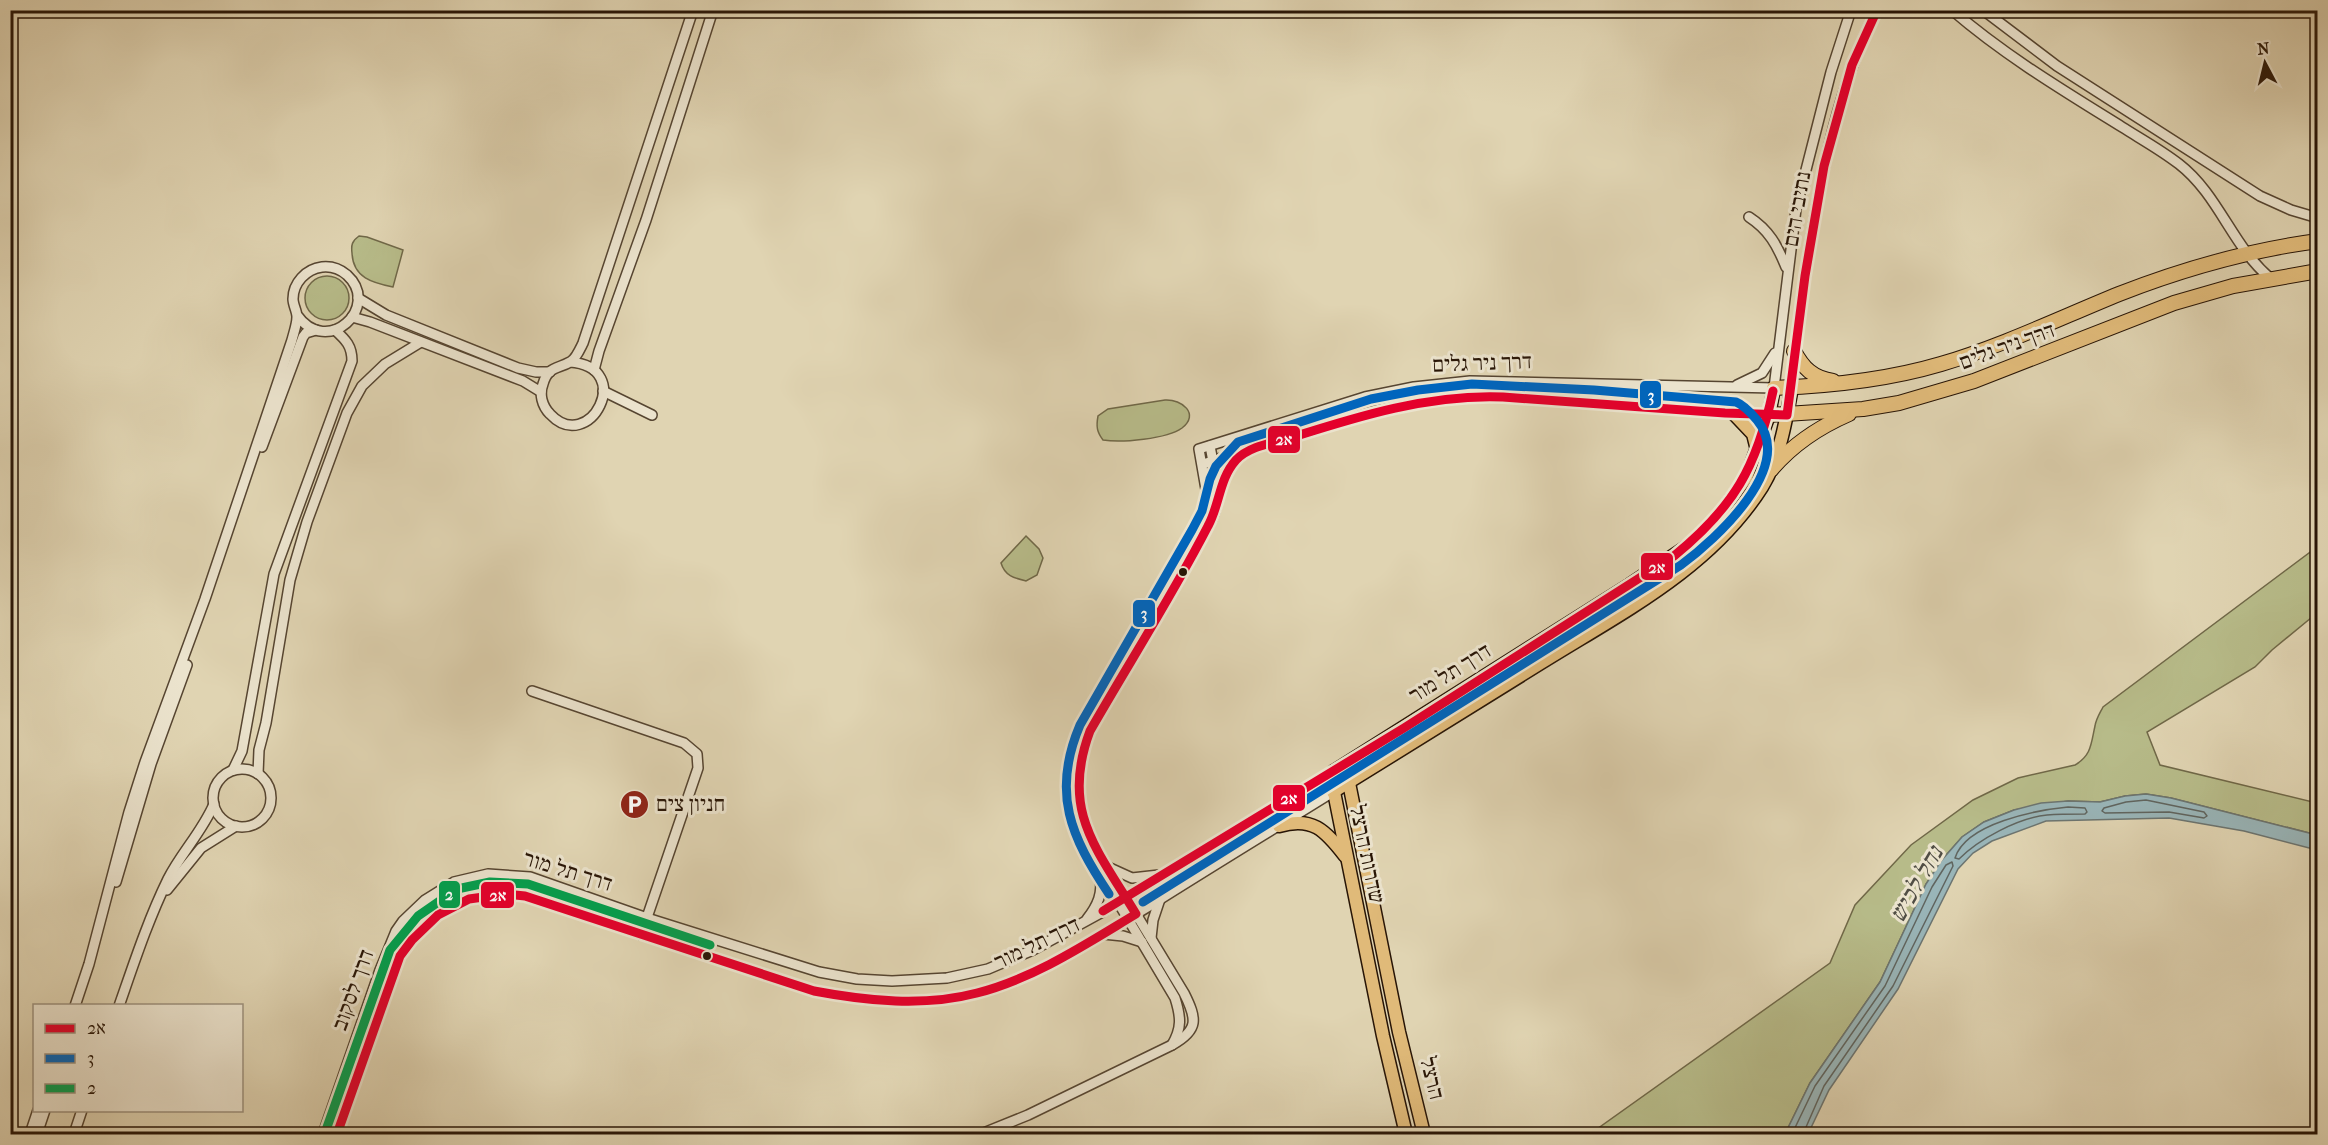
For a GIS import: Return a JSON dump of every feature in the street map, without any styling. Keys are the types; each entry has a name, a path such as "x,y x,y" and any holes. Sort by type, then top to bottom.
{"highway":[{"path":"1774,388 1874,380 1943,363 2175,274 2247,254 2318,241"},
{"name":"דרך ניר גלים","path":"1769,415 1863,409 1899,403 1974,381 2060,350 2126,320 2174,303 2233,286 2318,270"},
{"path":"1794,351 1808,371 1821,379 1847,382"},
{"path":"1771,470 1809,435 1835,420 1863,409"}],"main road":[{"name":"דרך תל מור","path":"1333,792 1638,603 1692,566 1732,528 1751,504 1771,470 1787,415 1792,387"},
{"name":"דרך תל מור","path":"1334,771 1695,541 1729,503 1746,478 1758,451 1769,415 1774,388"},
{"path":"1734,414 1753,434 1758,451"},
{"name":"שדרות הרצל","path":"1334,771 1349,783 1399,1032"},
{"name":"שדרות הרצל","path":"1334,771 1333,792 1383,1036"},
{"path":"1279,826 1300,822 1309,823 1326,834 1346,857"},
{"name":"הרצל","path":"1399,1032 1424,1134"},
{"name":"הרצל","path":"1383,1036 1407,1134"}],"street":[{"path":"570,362 578,353 586,335 693,10"},
{"path":"594,370 598,351 646,220 712,10"},
{"name":"נתיבי הים","path":"1774,388 1787,269 1800,189 1831,72 1851,10"},
{"name":"נתיבי הים","path":"1792,387 1794,351 1815,217 1837,114 1855,58 1877,10"},
{"path":"1952,10 2016,58 2190,173 2212,198 2247,254 2270,278"},
{"path":"1983,10 2097,92 2218,170 2260,196 2290,210 2318,218"},
{"path":"1749,217 1766,229 1773,238 1787,269"},
{"path":"75,1004 89,964 112,873 142,772 225,539 292,339 297,315 293,300 297,284 303,275 317,268 334,268 344,272 355,285 358,298 352,317 342,327 335,330 316,330 306,333 303,337 151,764 103,936 81,1004"},
{"path":"358,298 386,315 518,368 550,372"},
{"path":"297,315 305,324 316,330"},
{"path":"352,317 523,381 541,392"},
{"path":"233,770 242,751 274,573 352,361 352,350 347,340 335,330"},
{"path":"1730,387 1762,373 1773,359 1780,340"},
{"path":"258,774 259,750 266,723 290,580 347,413 362,386 385,364 421,342"},
{"path":"570,362 587,365 594,370 602,382 603,392 600,407 594,415 587,421 569,424 554,418 542,402 541,392 545,378 550,372 563,363 570,362"},
{"name":"דרך ניר גלים","path":"1769,415 1472,396 1419,402 1373,411 1203,464 1199,449 1365,398 1414,387 1470,381 1774,388"},
{"path":"603,392 652,415"},
{"path":"1210,446 1218,496"},
{"path":"1086,921 1098,902 1103,869 1087,833 1080,808 1079,782 1086,740 1203,536 1213,515 1221,483 1227,471 1245,452"},
{"path":"981,1134 1028,1115 1172,1045 1188,1036 1193,1024 1191,1008 1103,869 1075,830 1071,815 1069,777 1072,752 1082,726 1188,547 1205,514 1207,495 1203,464"},
{"path":"532,691 684,743 697,754 698,768 641,935"},
{"path":"119,1004 158,901 169,876 202,828 214,804 216,784 225,774 233,770 246,769 258,774 270,791 268,810 255,823 236,826 201,848 158,901"},
{"name":"דרך תל מור","path":"454,882 488,874 530,877 647,918 819,972 857,979 892,981 947,978 988,969 1033,950 1122,900 1334,771"},
{"name":"דרך תל מור","path":"462,900 490,894 525,896 813,991 855,999 950,997 976,993 1033,971 1103,934 1333,792"},
{"path":"214,804 222,818 236,826"},
{"path":"1103,869 1132,878 1164,874"},
{"name":"דרך לסקוב","path":"323,1134 380,970 396,931 425,900 454,882"},
{"path":"1146,940 1160,899"},
{"name":"דרך לסקוב","path":"337,1134 400,956 426,925 462,900"},
{"path":"1103,934 1146,940"},
{"path":"30,1134 37,1112"},
{"path":"37,1134 44,1112"},
{"path":"74,1134 81,1112"}],"green space":[{"path":"359,236 403,250 393,287 365,278 356,268 352,248 353,241"},
{"path":"327,276 336,277 343,282 348,289 348,307 343,314 336,319 327,320 318,319 311,314 306,307 305,298 306,289 311,282 318,277"},
{"path":"1165,400 1183,405 1189,413 1187,423 1175,432 1144,439 1121,441 1103,440 1099,434 1098,416 1108,409"},
{"path":"1026,536 1039,549 1043,558 1037,575 1026,581 1008,574 1001,563"},
{"path":"2317,547 2317,613 2255,667 2147,732 2160,765 2317,803 2317,835 2171,798 2146,794 2100,802 2068,801 2014,810 1984,822 1962,837 1941,861 1926,884 1880,982 1810,1083 1785,1134 1590,1134 1830,963 1855,905 1911,845 1973,800 2018,778 2075,765 2081,761 2088,753 2096,721 2103,707"}],"water":[{"path":"2146,794 2171,798 2317,835 2317,850 2244,831 2169,818 2046,821 1992,841 1973,853 1958,869 1898,989 1829,1090 1808,1134 1785,1134 1810,1083 1880,982 1926,884 1941,861 1962,837 1984,822 2014,810 2041,803 2100,802"}],"transit line":[{"name":"2א","path":"337,1134 400,956 412,940 438,915 469,899 505,894 525,896 814,991 854,998 895,1001 937,1000 998,987 1060,959 1136,914 1096,849 1087,828 1081,807 1079,784 1082,759 1090,731 1165,604 1212,518 1230,467 1241,455 1261,446 1395,408 1449,399 1503,397 1725,413 1787,415 1805,276 1824,166 1852,65 1877,10"},
{"name":"3","path":"1109,894 1084,853 1069,814 1066,793 1071,749 1080,725 1202,511 1210,479 1216,466 1238,442 1371,399 1418,390 1472,384 1594,390 1736,402 1745,407 1757,420 1766,439 1766,459 1759,480 1731,520 1681,565 1143,902"},
{"name":"2א","path":"1103,911 1404,728 1674,556 1713,520 1740,484 1759,442 1773,391"},
{"name":"2","path":"326,1130 390,950 418,916 457,889 490,882 528,884 710,945"}],"place":[{"name":"חניון צים","path":"635,804"}],"water label":[{"name":"נחל לכיש","path":"1916,884"}]}
